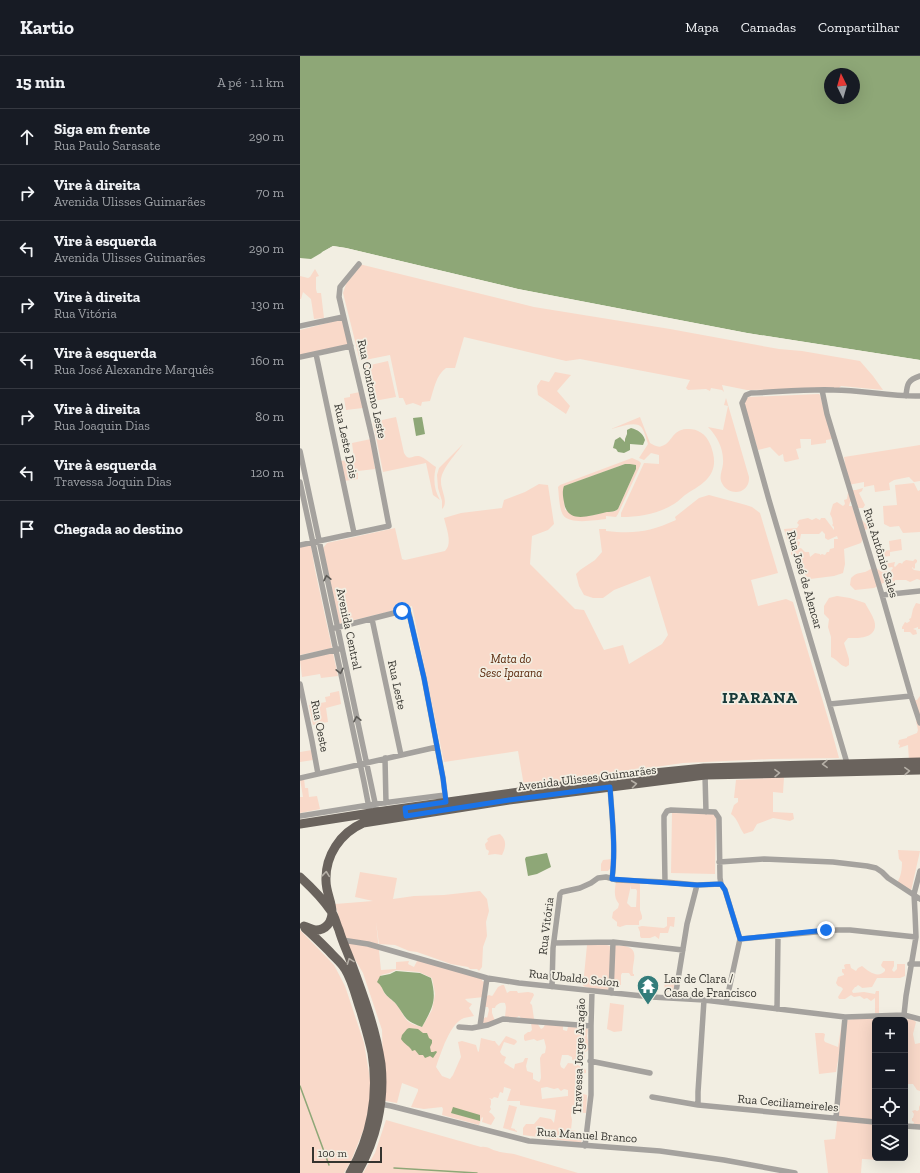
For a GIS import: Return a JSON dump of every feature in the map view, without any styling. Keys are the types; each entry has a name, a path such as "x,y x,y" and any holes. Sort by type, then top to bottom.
{"main road":[{"name":"Avenida Ulisses Guimarães","path":"300,824 372,809 405,812 705,775 889,767 920,762"},
{"name":"Avenida Ulisses Guimarães","path":"332,912 326,882 326,873 334,848 348,831 363,823 405,812 446,798 704,768 847,764 920,770"},
{"path":"300,877 332,912 359,983 381,1066 380,1104 377,1123 367,1155 357,1173"},
{"path":"302,924 316,930 324,928 330,923 332,912"},
{"path":"302,924 342,965 349,976 372,1052 375,1085 372,1115 366,1138 350,1173"}],"street":[{"name":"Rua Contomo Leste","path":"354,533 389,526 372,436 346,321 343,317 339,297 340,287 359,264"},
{"path":"300,326 343,317"},
{"path":"300,357 351,346"},
{"name":"Rua Leste Dois","path":"316,354 354,533"},
{"path":"906,396 909,382 920,376"},
{"path":"822,390 920,396"},
{"name":"Rua José de Alencar","path":"822,390 751,393 746,395 742,403 847,764"},
{"name":"Rua Antônio Sales","path":"822,390 827,414 920,723"},
{"name":"Avenida Central","path":"300,451 320,541 334,629 335,650 358,737"},
{"name":"Avenida Central","path":"300,482 334,629 342,648 372,809"},
{"path":"300,545 354,533"},
{"path":"882,595 920,591"},
{"path":"300,816 372,809 386,803 446,798 424,678 410,615 408,612 402,611 334,629"},
{"name":"Rua Leste","path":"372,619 401,755"},
{"path":"300,658 342,648"},
{"name":"Rua Oeste","path":"300,684 318,774"},
{"path":"830,704 911,696"},
{"path":"300,778 437,747"},
{"path":"385,758 386,803"},
{"path":"705,775 706,812"},
{"path":"610,787 613,831 613,869 609,878 697,885 721,884"},
{"path":"665,882 664,824 665,814 667,811 715,812 720,818 719,862 721,884 725,890 740,939 726,1003"},
{"path":"719,862 764,859 833,862 867,866 876,868 888,878 920,898"},
{"path":"904,1015 910,964 916,937 914,894 920,871"},
{"name":"Rua Vitória","path":"552,987 554,943 561,892 580,888 598,878 609,878"},
{"path":"675,998 687,924 697,885"},
{"path":"740,939 837,930 916,937"},
{"path":"777,1009 778,936"},
{"name":"Rua Ubaldo Solon","path":"342,940 368,944 487,978 552,987 704,1000 845,1017 904,1015 920,1019"},
{"path":"611,993 613,942"},
{"path":"554,943 613,942 683,950"},
{"path":"910,964 920,964"},
{"path":"480,1026 487,978"},
{"name":"Travessa Jorge Aragão","path":"585,1146 590,1095 592,991"},
{"path":"698,1105 704,1000"},
{"path":"836,1118 845,1017"},
{"path":"460,1027 472,1028 488,1025 503,1019 591,1026"},
{"path":"590,1061 650,1073"},
{"name":"Rua Ceciliameireles","path":"652,1097 698,1105 872,1122"},
{"name":"Rua Manuel Branco","path":"380,1104 529,1141 687,1155 795,1173"},
{"path":"908,1126 919,1126"}],"green space":[{"path":"359,264 534,307 670,329 779,349 802,351 860,361 883,390 841,386 839,388 747,390 722,385 724,392 722,390 711,388 710,391 706,389 688,390 686,388 690,380 580,359 566,361 464,337 455,368 446,368 440,374 430,401 422,402 421,406 413,403 406,405 403,398 399,398 390,355 360,361 343,293 346,284 358,269"},
{"path":"315,269 319,276 316,277 316,289 317,293 321,293 324,318 314,319 311,299 303,292 300,299 300,276 308,278"},
{"path":"343,319 351,344 300,355 300,330"},
{"path":"388,361 396,397 374,401 366,366"},
{"path":"555,372 571,375 557,391 570,406 566,414 538,395 537,386 541,380 549,382"},
{"path":"360,392 363,408 346,410 344,398 350,397 350,394"},
{"path":"819,394 832,439 826,440 826,443 811,445 811,439 800,439 801,448 796,449 799,459 786,462 784,461 783,454 779,456 770,447 758,450 745,408 745,401 748,397"},
{"path":"726,398 749,477 746,487 739,492 726,489 723,485 721,477 723,459 721,449 715,435 708,427 723,430 728,406 724,405"},
{"path":"396,417 406,456 409,458 419,456 436,467 435,484 436,492 440,500 433,495 426,463 383,472 373,422"},
{"path":"640,417 650,443 660,447 681,430 692,429 701,433 706,437 711,446 714,467 709,477 705,481 676,503 662,510 649,514 621,517 621,513 644,463 659,464 659,455 651,453 644,460 639,458 648,444 640,426 632,424 611,429"},
{"path":"371,439 375,469 358,471 358,479 344,481 341,461 354,459 352,443"},
{"path":"463,444 449,462 441,477 441,485 445,500 442,509 437,475 439,468"},
{"path":"920,445 920,481 914,482 909,477 894,480 889,483 890,490 875,492 874,485 864,487 864,482 848,485 844,457"},
{"path":"632,458 641,463 616,517 606,516 606,519 583,521 566,518 563,515 560,505 558,487","holes":["625,464 636,469 616,511 589,516 565,510 563,490 565,486"]},
{"path":"914,483 918,491 920,490 920,532 903,533 899,526 890,527 884,524 883,506 897,505 895,485"},
{"name":"Mata do Sesc Iparana","path":"539,484 548,485 554,524 548,530 532,536 530,564 575,609 584,610 604,650 623,645 629,664 662,644 668,635 650,576 614,590 603,598 593,598 584,595 579,586 576,574 595,560 602,552 599,529 625,532 650,530 676,520 675,517 699,498 709,495 752,507 760,513 778,573 751,580 758,606 786,599 793,602 839,758 683,763 524,786 518,751 444,762 412,606 338,624 323,548 327,543 395,528 402,559 405,560 445,551 449,540 444,518 461,513 502,508 504,500 525,492"},
{"path":"863,488 859,493 865,505 863,508 857,508 852,501 850,502 849,506 852,506 857,521 862,520 869,527 868,529 861,531 863,538 861,543 844,549 845,564 843,573 834,576 810,579 804,572 799,573 799,568 794,554 791,555 791,551 801,548 805,552 809,552 810,557 815,553 825,555 830,549 834,548 834,539 838,539 837,536 828,540 825,538 825,534 822,531 819,534 801,534 800,539 797,541 800,542 798,547 794,546 793,541 787,540 784,529 797,528 799,525 797,523 799,520 808,518 812,520 816,518 820,520 821,518 825,518 834,530 830,514 833,504 837,502 843,506 845,504 844,500 847,499 848,493 853,490"},
{"path":"901,539 902,550 890,552 890,556 882,557 882,551 890,550 889,541"},
{"path":"311,545 332,648 300,655 300,547"},
{"path":"915,559 917,562 915,564 915,568 912,568 914,570 920,571 920,580 917,579 910,582 906,580 895,580 893,584 883,583 874,588 855,590 850,585 851,578 853,576 874,567 882,572 887,571 887,579 892,577 890,572 893,568 886,568 885,564 895,562 895,567 899,563 902,564 906,560 913,561"},
{"path":"837,596 850,598 865,603 875,624 874,631 868,636 848,638 844,643 849,659 849,665 846,667 831,657 831,637 828,627 829,619 824,614 824,606 829,598"},
{"path":"916,603 920,604 920,629 918,629 918,627 913,629 916,630 917,634 913,635 910,632 904,632 902,627 905,622 907,623 910,621 909,619 911,618"},
{"path":"333,653 338,676 321,678 320,674 302,677 300,660"},
{"path":"339,691 341,704 326,708 328,722 313,725 309,705 326,702 325,697 330,696 330,693"},
{"path":"920,696 920,760 909,761 908,745 899,748 900,745 898,744 899,740 917,733 918,730 916,721 918,719 914,700 917,700"},
{"path":"312,750 313,760 300,762 300,752"},
{"path":"784,777 783,793 773,792 773,812 793,813 794,819 790,821 773,818 757,824 753,831 744,834 737,821 731,814 734,805 738,802 738,798 734,798 736,780"},
{"path":"304,778 305,788 308,788 309,797 317,796 320,809 300,813 300,797 303,797 300,779"},
{"path":"672,813 716,814 715,874 671,873"},
{"path":"500,834 504,839 505,844 502,855 488,855 489,851 486,849 485,844 488,841 487,839 491,836"},
{"path":"898,850 920,851 911,891 897,883 902,865 902,862 899,859"},
{"path":"612,859 613,865 608,871 601,871 601,864 603,860"},
{"path":"360,872 397,878 393,899 480,891 487,899 489,911 486,922 487,936 483,947 482,967 479,971 477,969 470,969 468,967 451,964 417,952 409,951 395,945 379,944 376,922 381,970 396,969 396,962 409,961 408,964 414,967 418,959 482,978 482,981 485,982 484,997 465,999 472,1004 469,1008 474,1016 464,1018 454,1026 450,1032 436,1067 442,1076 450,1079 461,1057 458,1042 462,1041 476,1045 478,1052 481,1038 495,1041 499,1046 506,1036 516,1040 517,1042 514,1045 504,1042 500,1052 506,1057 504,1063 514,1069 515,1064 523,1062 525,1058 528,1058 526,1066 527,1071 533,1073 533,1079 539,1082 541,1078 540,1058 542,1054 545,1053 546,1047 544,1039 537,1041 534,1039 525,1041 524,1035 532,1030 531,1023 537,1023 541,1029 545,1025 563,1025 563,1030 567,1031 568,1027 587,1028 590,1049 585,1052 585,1058 577,1059 576,1061 572,1060 572,1057 568,1055 562,1055 560,1064 564,1069 568,1063 578,1065 586,1070 586,1073 579,1074 576,1083 576,1092 587,1095 586,1113 572,1112 571,1115 571,1130 576,1131 576,1136 583,1137 581,1143 523,1135 523,1128 526,1124 534,1124 540,1117 551,1119 554,1123 556,1110 520,1105 520,1101 507,1101 511,1089 504,1087 503,1093 500,1092 498,1098 489,1098 491,1100 491,1109 489,1112 495,1118 491,1125 482,1122 482,1117 479,1125 442,1115 442,1107 424,1109 411,1107 418,1089 402,1083 397,1103 384,1100 382,1030 363,973 347,946 335,904 373,901 355,897","holes":["396,970 419,972 432,978 435,994 432,1010 422,1027 408,1022 397,1005 384,992 381,975","547,1087 554,1089 558,1088 561,1091 564,1089 568,1090 568,1096 542,1099 541,1088"]},
{"path":"616,881 639,883 640,910 642,919 639,921 639,925 626,925 620,927 617,926 617,922 612,918 613,912 618,908 619,904 615,896","holes":["631,885 631,889 636,889 637,891 636,907 631,907 627,903"]},
{"path":"667,917 675,917 674,927 670,926 668,933 660,933 659,939 655,936 650,938 641,938 638,927 664,928 667,926"},
{"path":"300,930 334,965 345,986 364,1043 370,1079 370,1101 365,1126 351,1161 344,1173 300,1173"},
{"path":"587,945 610,946 610,988 608,990 596,990 583,986"},
{"path":"615,945 628,947 634,952 634,976 631,976 629,973 622,973 621,985 612,985"},
{"path":"883,961 894,961 892,970 894,972 897,969 897,964 905,964 905,976 900,978 877,978 872,987 862,988 858,985 852,991 853,993 864,992 875,994 876,991 879,991 879,1013 875,1013 875,998 871,1001 867,998 864,999 860,996 854,997 851,995 845,999 839,999 838,997 843,989 836,983 838,977 844,975 842,969 845,969 844,965 850,964 851,968 856,971 862,966 873,973 879,974 885,971 881,965"},
{"path":"666,979 670,982 675,982 673,991 665,992 664,980"},
{"path":"504,985 507,993 510,991 517,991 518,993 533,993 534,995 530,1003 532,1005 534,1019 522,1019 519,1016 514,1019 505,1017 506,1007 505,1003 502,1003 498,1004 495,1008 492,1008 495,1021 482,1024 484,1018 487,1018 489,1010 488,1007 485,1007 485,997 489,995 492,996 498,987"},
{"path":"610,1003 624,1005 622,1031 614,1032 607,1029"},
{"path":"861,1018 872,1019 872,1160 862,1159 861,1173 828,1173 824,1140 835,1139 837,1122 834,1114 835,1101 842,1087 843,1069 839,1055 836,1072 819,1074 815,1033 825,1034 825,1042 838,1047 842,1022"},
{"path":"908,1019 912,1019 916,1022 913,1034 915,1044 920,1043 920,1091 917,1090 913,1084 908,1084"},
{"path":"509,1105 517,1107 511,1128 515,1129 517,1132 503,1128"},
{"path":"920,1105 920,1125 913,1125 914,1122 912,1121 912,1118 914,1114 912,1111 919,1110"},
{"path":"386,1120 481,1147 514,1154 578,1173 363,1173 375,1153"}],"shaded area":[{"path":"300,56 920,56 920,360 747,333 518,289 346,248 333,246 311,259 300,258"},
{"path":"422,417 425,434 416,436 413,418"},
{"path":"631,428 643,435 645,440 643,445 630,444 630,450 624,453 618,452 613,448 615,440 620,437 625,442 627,430"},
{"path":"625,464 636,465 636,469 618,509 585,517 574,516 569,513 566,509 564,500 564,486"},
{"path":"547,853 551,867 537,874 528,876 525,859 526,857"},
{"path":"396,971 420,973 431,978 434,998 429,1014 422,1027 406,1018 396,1004 385,994 377,982 380,976"},
{"path":"409,1028 418,1029 423,1033 427,1033 429,1038 432,1040 430,1047 431,1052 437,1052 433,1058 430,1056 425,1058 423,1055 419,1055 415,1050 412,1051 402,1041 402,1035"},
{"path":"453,1107 480,1115 480,1121 451,1113"}],"pier":[{"path":"333,246 518,289 747,333 920,360 920,362 746,335 517,291 346,250 333,248 320,256 322,252"}],"waterway":[{"path":"300,1086 329,1165"},
{"path":"394,1168 477,1173"}],"place":[{"name":"Lar de Clara / Casa de Francisco","path":"648,1006"}],"district":[{"name":"IPARANA","path":"760,697"}],"route":[{"path":"402,611 408,612 410,615 424,678 443,778 446,802 405,808 406,816 509,800 610,787 613,831 612,879 697,885 721,884 725,890 740,939 826,930"}]}
